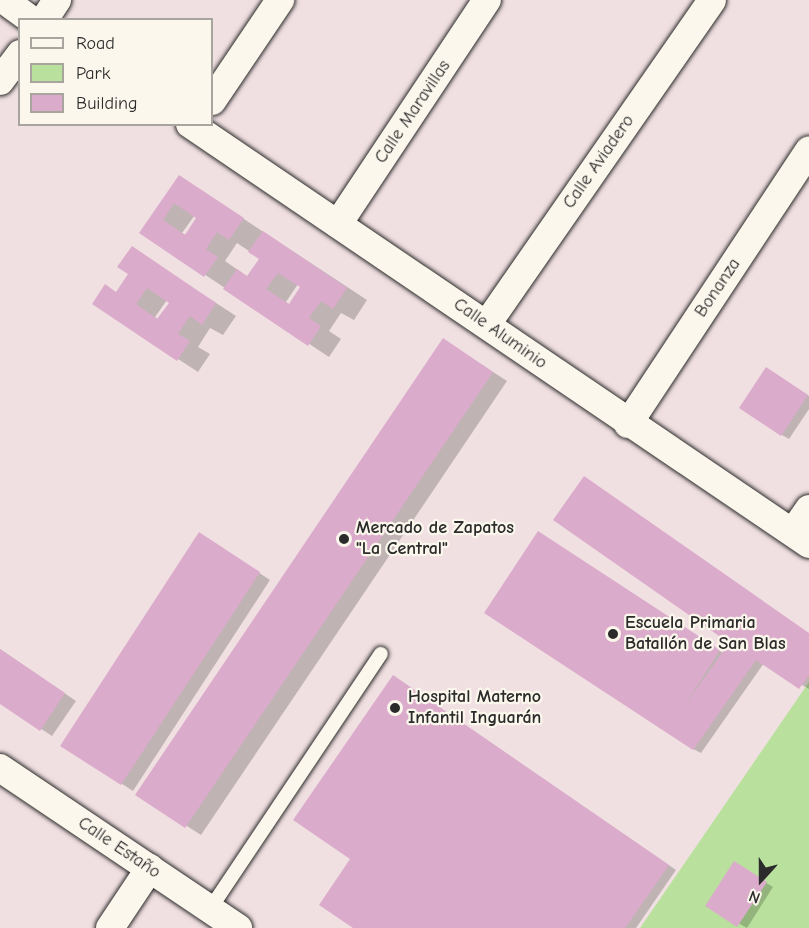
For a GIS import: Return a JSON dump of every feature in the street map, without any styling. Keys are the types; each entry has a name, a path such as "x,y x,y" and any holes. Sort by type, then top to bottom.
{"street":[{"path":"4,0 29,18"},
{"path":"45,18 57,0"},
{"path":"213,100 280,0"},
{"name":"Calle Maravillas","path":"338,224 487,0"},
{"name":"Calle Aviadero","path":"487,324 712,0"},
{"path":"0,81 18,57"},
{"name":"Calle Aluminio","path":"194,126 487,324 628,424 801,538"},
{"name":"Bonanza","path":"628,424 809,151"},
{"path":"801,538 809,509"},
{"name":"Calle Estaño","path":"0,768 238,928"},
{"path":"110,928 150,868"}],"lane":[{"path":"210,909 381,654"}],"green space":[{"path":"809,682 809,928 640,928 706,832"}],"building":[{"path":"179,175 244,218 229,240 217,232 206,249 218,257 204,277 139,233","holes":["174,203 196,218 185,235 163,220"]},
{"path":"263,231 347,288 333,309 321,301 309,318 321,326 308,346 223,289 237,269 247,276 259,259 248,252","holes":["278,273 300,287 289,304 266,289"]},
{"path":"132,246 216,303 202,325 190,316 178,334 190,341 177,361 92,304 105,284 116,292 128,274 117,267","holes":["147,288 169,303 157,319 136,304"]},
{"name":"Mercado de Zapatos \"La Central\"","path":"443,338 493,372 185,828 135,795"},
{"path":"766,367 808,395 781,436 739,408"},
{"path":"584,476 809,633 809,675 799,689 756,660 693,750 484,613 538,531 720,650 683,708 729,643 553,520"},
{"path":"199,532 260,572 121,785 60,746"},
{"path":"0,649 65,693 40,731 0,704"},
{"name":"Hospital Materno Infantil Inguarán","path":"393,675 669,865 625,928 353,928 319,905 350,859 293,820"},
{"path":"734,861 767,882 737,927 705,906"}],"place":[{"name":"Mercado de Zapatos \"La Central\"","path":"344,539"},
{"name":"Escuela Primaria Batallón de San Blas","path":"613,634"},
{"name":"Hospital Materno Infantil Inguarán","path":"395,708"}]}
